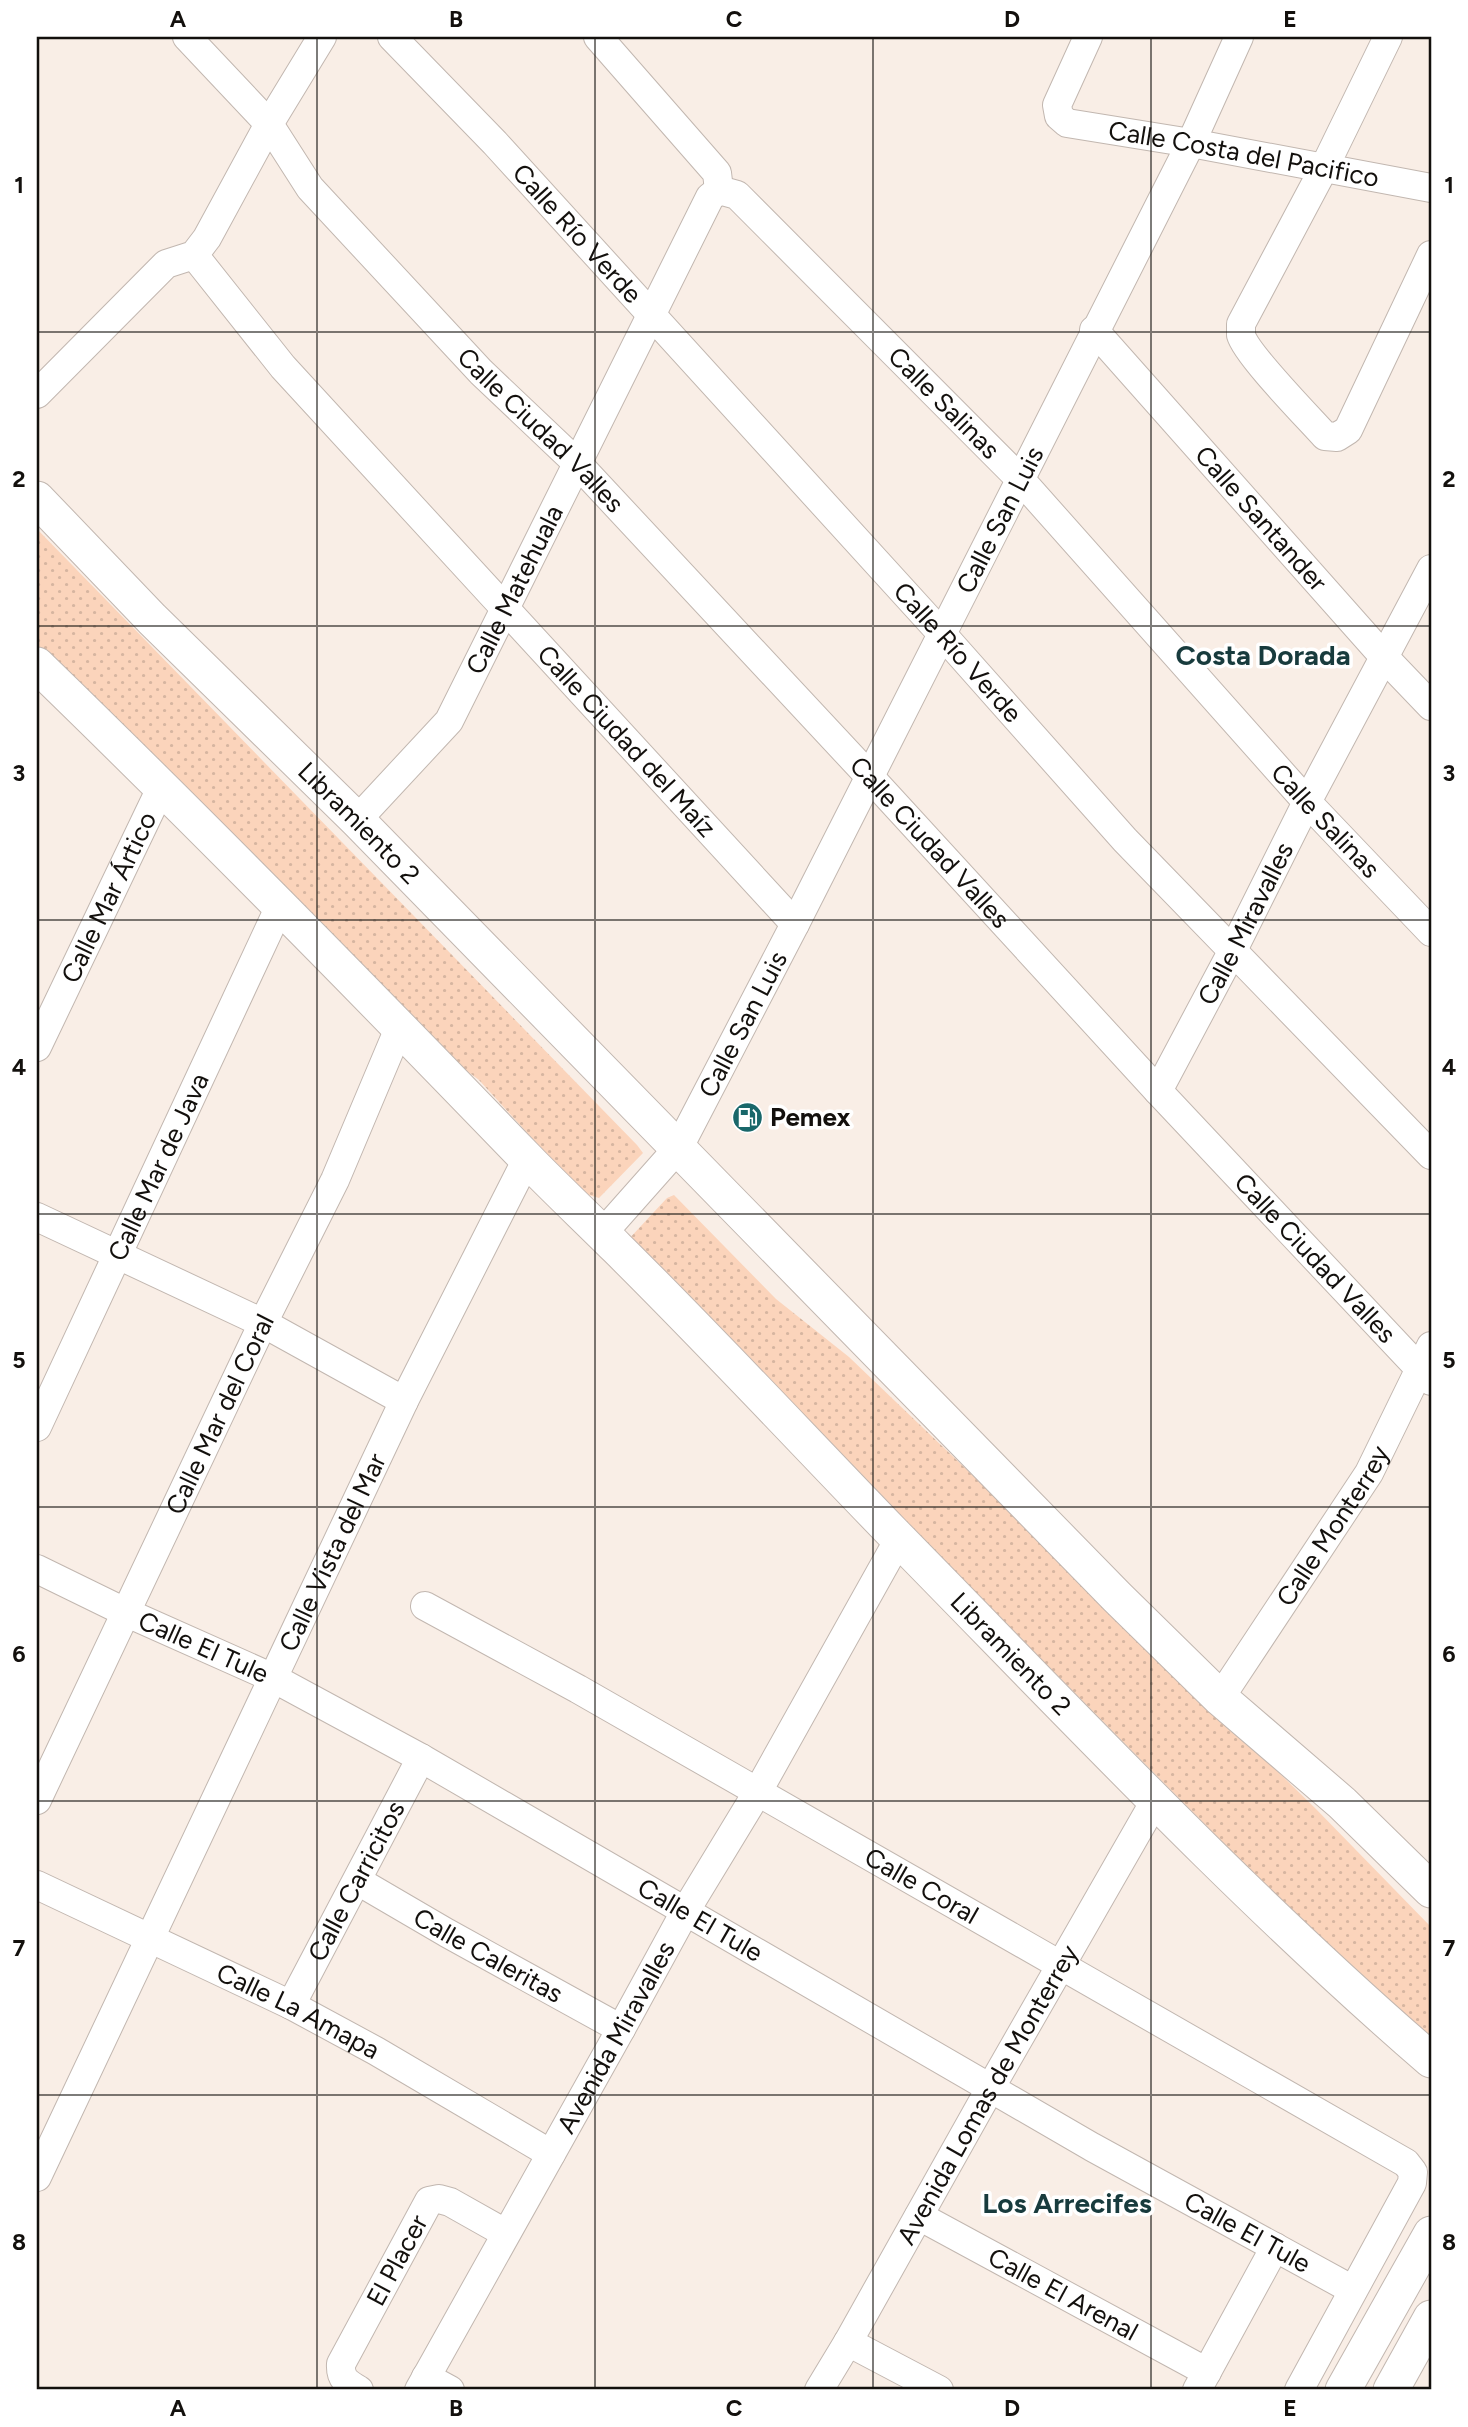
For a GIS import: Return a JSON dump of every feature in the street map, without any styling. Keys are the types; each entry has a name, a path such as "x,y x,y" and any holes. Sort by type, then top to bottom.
{"main road":[{"name":"Libramiento 2","path":"37,499 152,619 357,820 972,1450 1220,1698 1342,1804 1431,1890"},
{"name":"Libramiento 2","path":"37,667 162,786 400,1026 1155,1801 1299,1940 1431,2060"},
{"path":"1343,2390 1431,2234"},
{"path":"1391,2390 1431,2318"}],"street":[{"name":"Calle Ciudad Valles","path":"187,37 270,124 310,188 481,372 578,464 1158,1091 1428,1365"},
{"path":"37,394 166,264 194,256 323,37"},
{"name":"Calle Río Verde","path":"392,37 495,143 942,634 1125,840 1431,1155"},
{"path":"598,37 717,173 719,190"},
{"name":"Calle San Luis","path":"678,1147 795,924 1191,143 1238,37"},
{"path":"1388,37 1324,168 1241,324 1241,335 1246,344 1325,436 1337,437 1348,430 1431,255"},
{"name":"Calle Costa del Pacifico","path":"1080,39 1056,105 1059,116 1068,123 1431,187"},
{"name":"Calle Matehuala","path":"357,820 449,722 710,197 719,190"},
{"name":"Calle Salinas","path":"719,190 737,195 1020,479 1307,802 1431,932"},
{"name":"Calle Ciudad del Maíz","path":"194,256 283,367 795,924"},
{"name":"Calle Santander","path":"1094,330 1385,658 1431,706"},
{"name":"Calle Miravalles","path":"1158,1091 1431,569"},
{"name":"Calle Mar Ártico","path":"37,1047 162,786"},
{"name":"Calle Mar de Java","path":"37,1427 280,906"},
{"name":"Calle Mar del Coral","path":"37,1800 263,1323 335,1180 400,1026"},
{"path":"601,1234 678,1147"},
{"name":"Calle Vista del Mar","path":"37,2177 404,1401 527,1158"},
{"path":"37,1217 263,1323 404,1401"},
{"name":"Calle Monterrey","path":"1220,1698 1368,1473 1428,1365"},
{"name":"Avenida Miravalles","path":"432,2386 505,2233 685,1910 757,1793 899,1539"},
{"name":"Calle El Tule","path":"37,1569 125,1612 273,1678 421,1758 1092,2147 1353,2290"},
{"name":"Calle Coral","path":"425,1606 578,1689 1406,2163 1413,2172 1412,2183 1353,2290"},
{"name":"Calle Carricitos","path":"291,2005 421,1758"},
{"name":"Avenida Lomas de Monterrey","path":"819,2390 849,2342 1155,1801"},
{"name":"Calle Caleritas","path":"358,1881 621,2029"},
{"name":"Calle La Amapa","path":"37,1885 291,2005 376,2051 551,2154"},
{"name":"El Placer","path":"359,2390 345,2381 340,2373 341,2364 429,2202 439,2199 450,2202 505,2233"},
{"name":"Calle El Arenal","path":"919,2216 1202,2381"},
{"path":"1202,2381 1275,2247"},
{"path":"1299,2390 1353,2290"},
{"path":"849,2342 939,2390"}],"shaded area":[{"path":"37,529 637,1145 643,1153 599,1198 589,1195 574,1184 479,1080 423,1038 37,646"},
{"path":"674,1195 776,1299 849,1357 1058,1557 1316,1809 1431,1927 1431,2040 1259,1879 627,1241 667,1198"}],"place":[{"name":"Pemex","path":"747,1117"}],"district":[{"name":"Costa Dorada","path":"1263,655"},
{"name":"Los Arrecifes","path":"1067,2203"}]}
